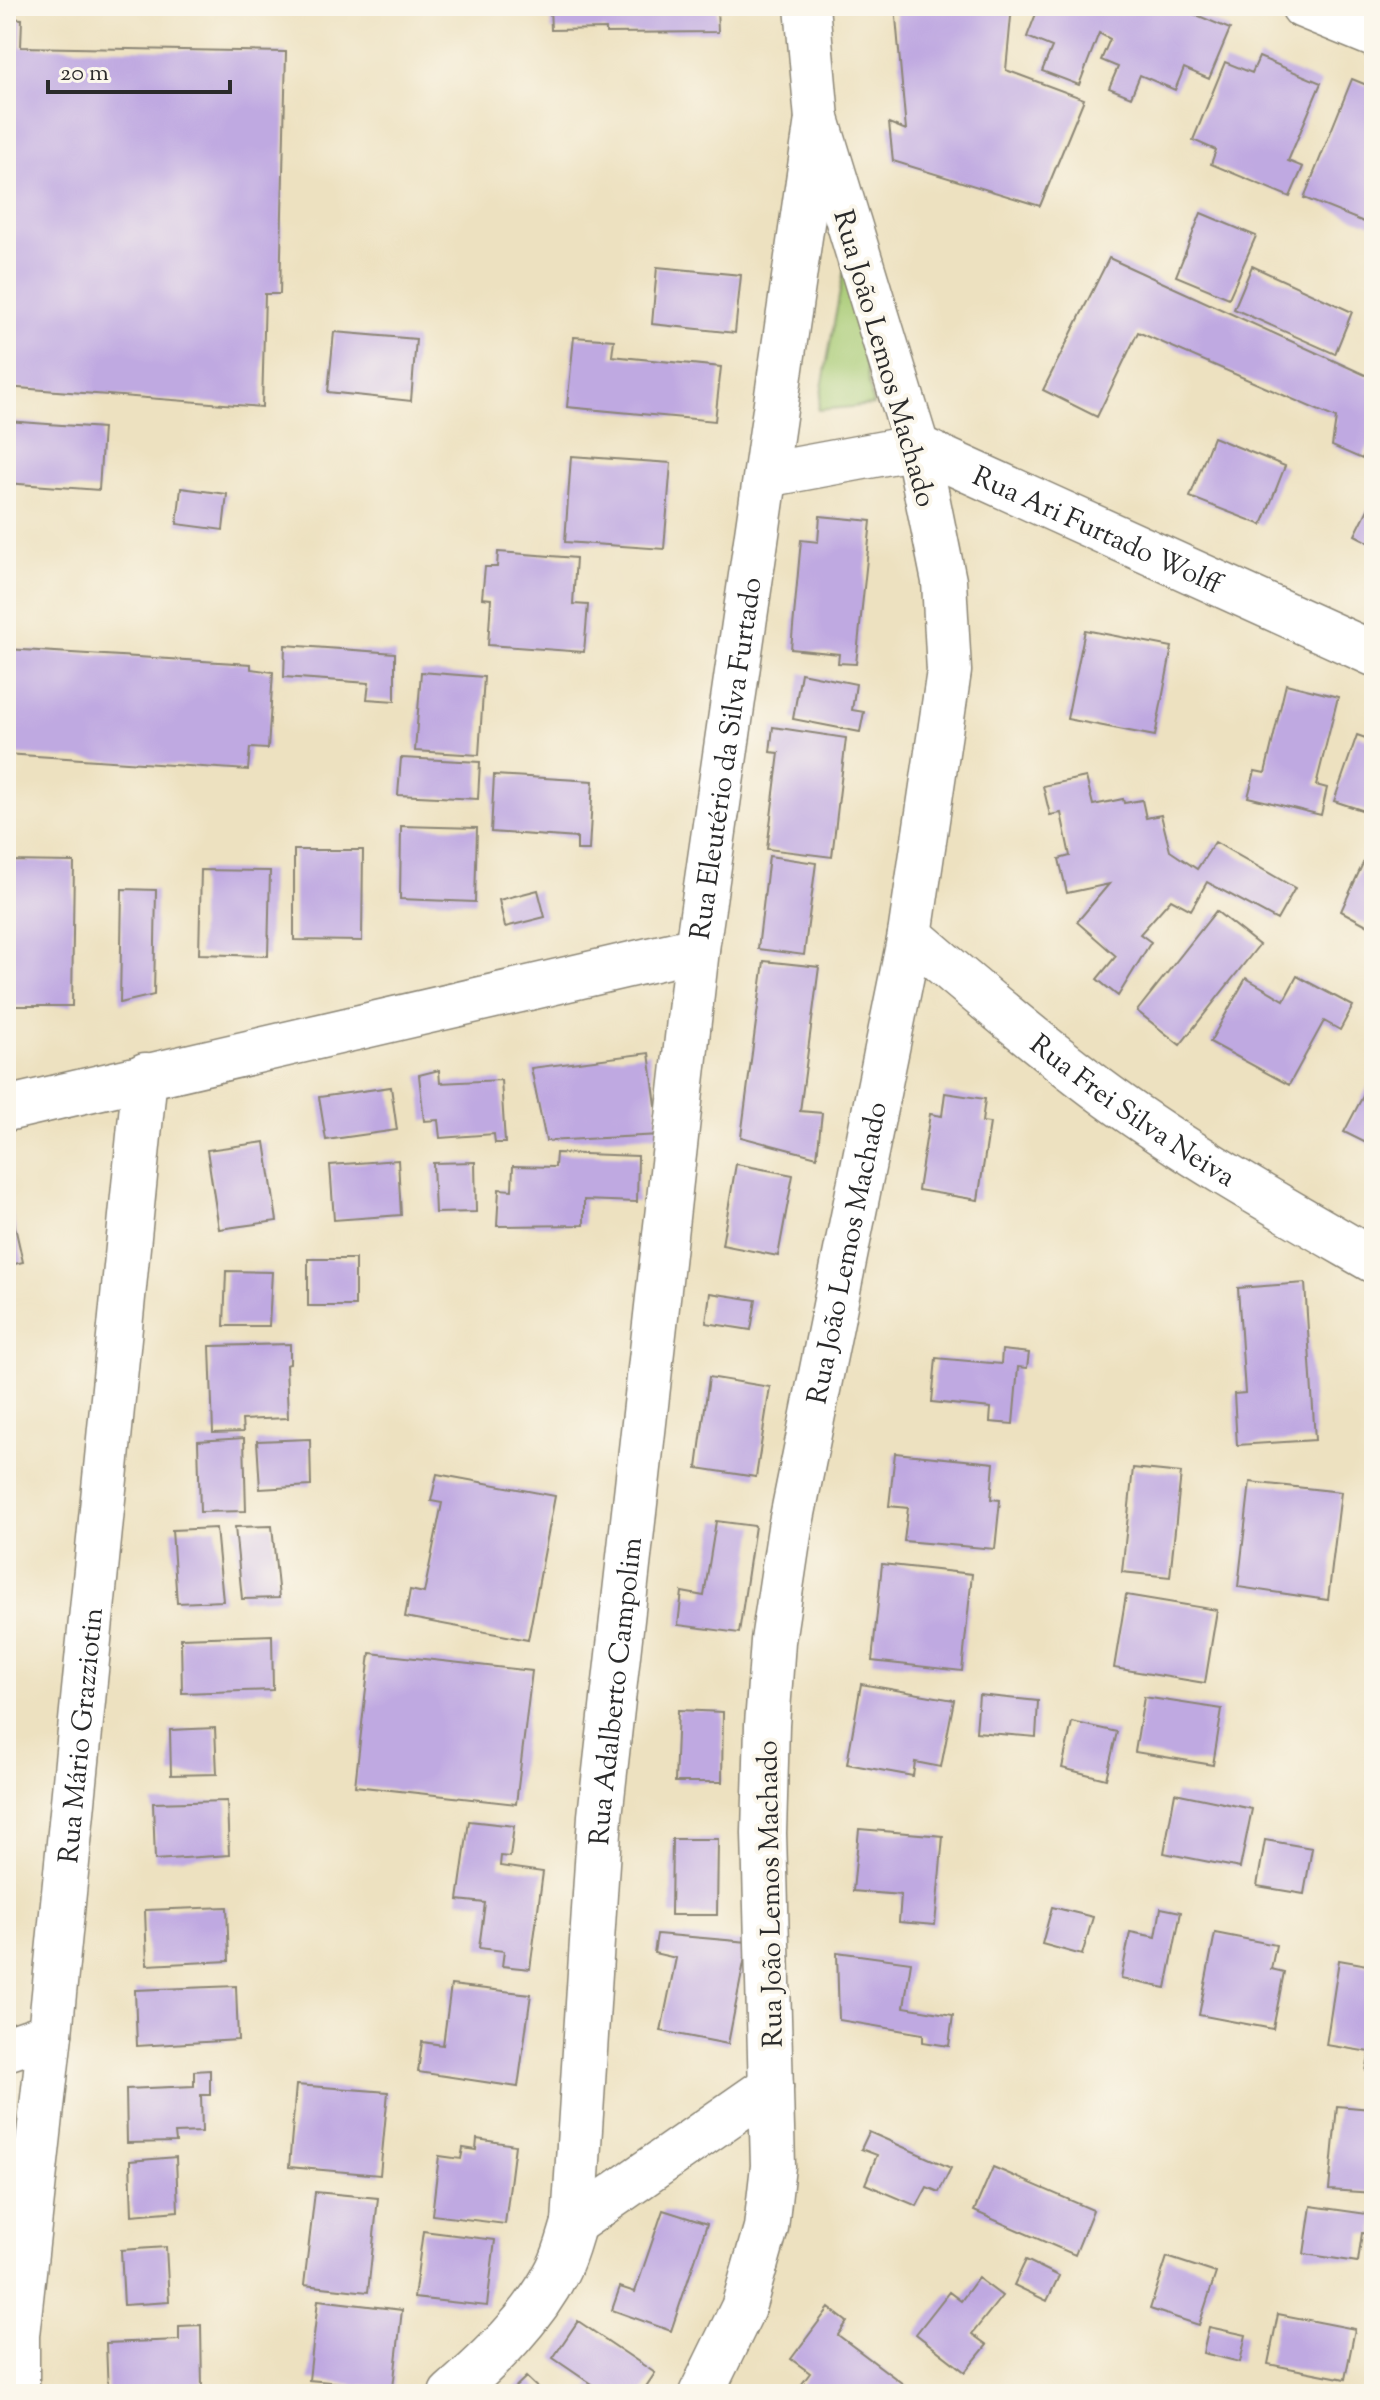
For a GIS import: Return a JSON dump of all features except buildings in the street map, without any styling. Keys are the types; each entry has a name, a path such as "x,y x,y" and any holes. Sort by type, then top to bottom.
{"street":[{"name":"Rua Eleutério da Silva Furtado","path":"6,1109 697,949 817,119 807,6"},
{"path":"1303,6 1374,35"},
{"name":"Rua João Lemos Machado","path":"701,2394 743,2308 766,2228 773,2166 764,1833 773,1641 790,1528 910,935 949,671 944,581 917,447 817,119"},
{"path":"766,475 917,447"},
{"name":"Rua Ari Furtado Wolff","path":"917,447 1374,654"},
{"name":"Rua Frei Silva Neiva","path":"910,935 1014,1024 1112,1098 1227,1175 1374,1261"},
{"name":"Rua Adalberto Campolim","path":"451,2394 528,2316 558,2269 574,2223 600,1816 697,949"},
{"name":"Rua Mário Grazziotin","path":"17,2394 17,2335 50,2034 145,1075"},
{"path":"6,2049 50,2034"},
{"path":"574,2223 771,2086"}],"green space":[{"path":"846,259 873,405 818,410"}]}
